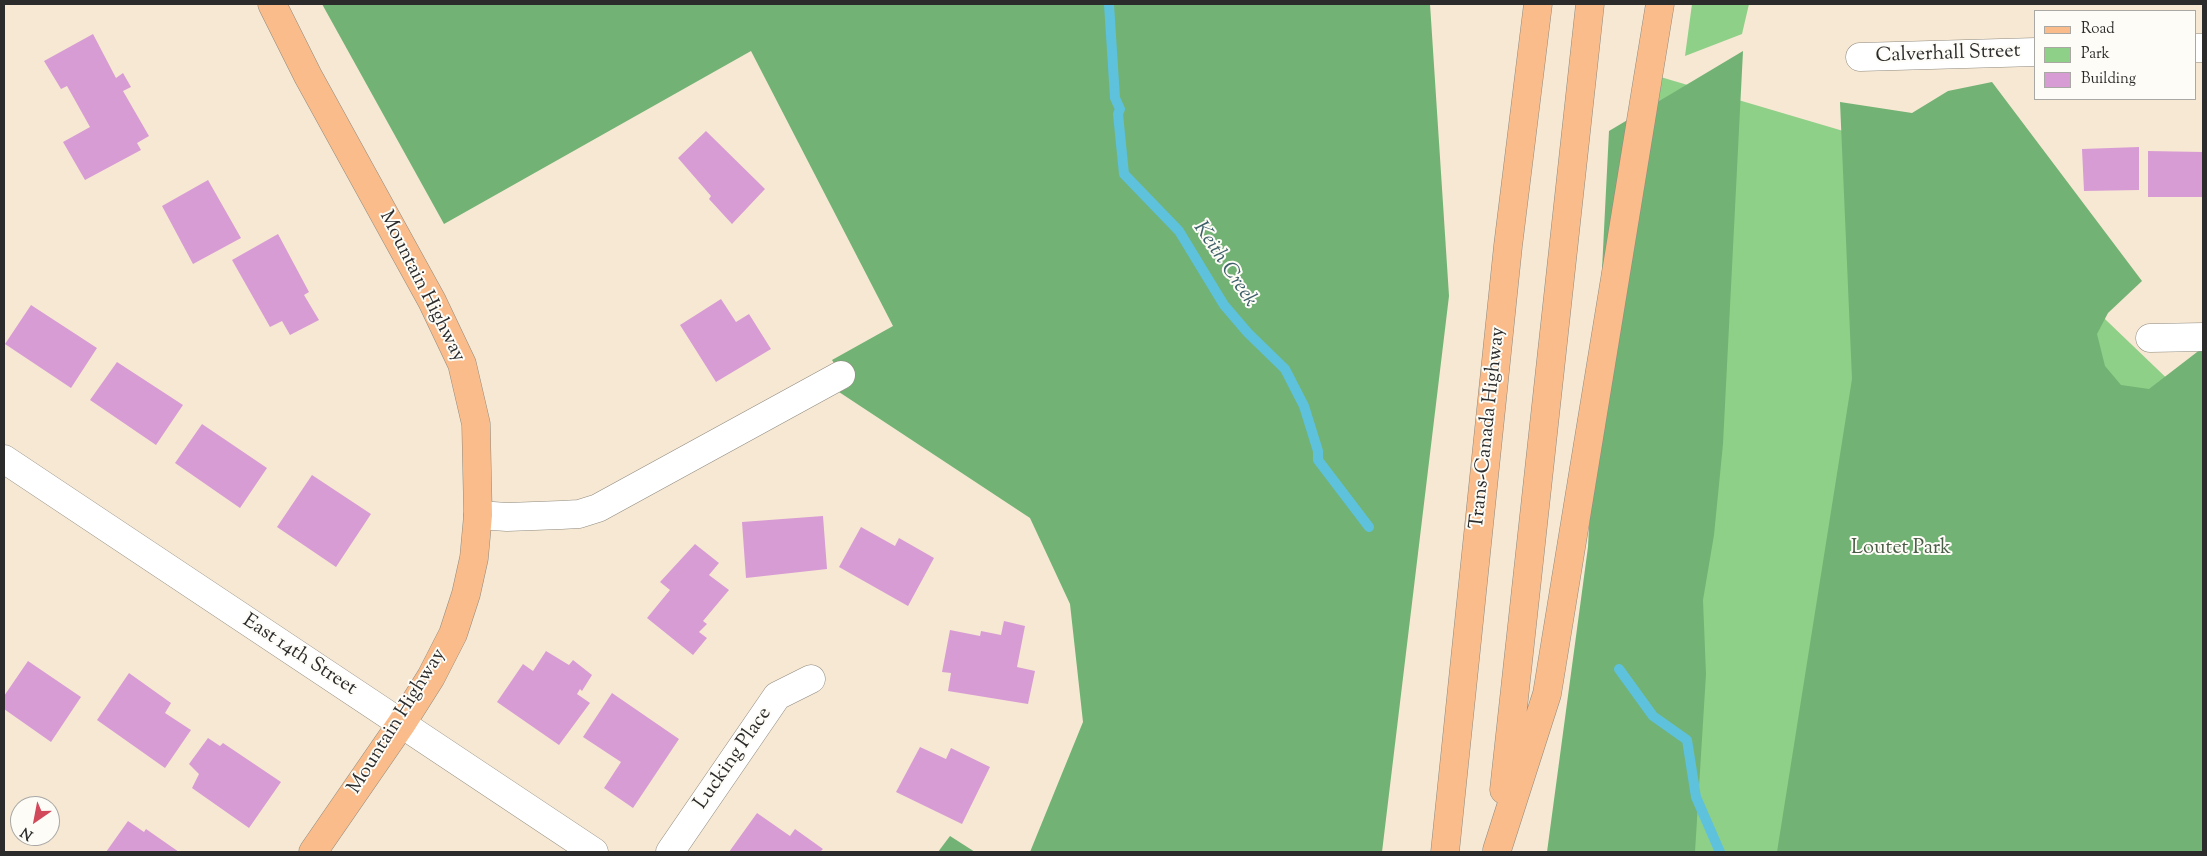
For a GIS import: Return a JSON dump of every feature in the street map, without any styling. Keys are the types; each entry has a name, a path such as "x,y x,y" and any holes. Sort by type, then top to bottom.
{"main road":[{"name":"Mountain Highway","path":"272,4 308,76 432,301 462,364 476,424 478,515 474,558 453,634 431,677 402,723 313,852"},
{"name":"Trans-Canada Highway","path":"1445,852 1508,246 1538,4"},
{"path":"1497,851 1590,4"},
{"path":"1497,851 1547,694 1660,4"}],"street":[{"name":"Calverhall Street","path":"1860,57 2034,52"},
{"path":"2150,338 2203,337"},
{"path":"478,515 507,517 579,514 598,508 841,375"},
{"name":"East 14th Street","path":"4,459 333,680 402,723 594,852"},
{"name":"Lucking Place","path":"670,852 777,696 811,679"}],"green space":[{"path":"322,4 1430,4 1449,296 1382,852 1030,852 1083,722 1070,604 1030,518 839,392 849,387 832,360 893,326 751,51 444,224"},
{"path":"1692,4 1749,4 1742,34 1685,56"},
{"path":"1743,51 1723,444 1714,535 1703,600 1706,674 1695,852 1547,852 1588,547 1609,131"},
{"name":"Loutet Park","path":"1647,73 1938,159 2203,413 2203,852 1565,852"},
{"path":"1992,82 2142,281 2108,313 2097,334 2105,366 2121,385 2149,389 2201,349 2203,353 2203,852 1777,852 1852,379 1840,102 1912,113 1948,91"},
{"path":"950,836 975,852 938,852"}],"building":[{"path":"93,34 116,78 123,73 131,87 123,91 149,136 137,143 141,150 85,180 63,142 90,127 67,86 61,89 44,61"},
{"path":"706,131 765,189 732,224 709,199 711,196 678,158"},
{"path":"2139,147 2139,190 2084,191 2082,149"},
{"path":"2148,151 2203,152 2203,197 2148,197"},
{"path":"208,180 241,238 193,264 162,206"},
{"path":"278,234 309,292 304,295 319,320 290,335 282,321 270,327 232,260"},
{"path":"721,299 736,322 749,314 771,349 716,382 680,325"},
{"path":"31,305 97,348 71,388 5,344"},
{"path":"117,362 183,405 156,445 90,400"},
{"path":"202,424 267,468 240,508 175,463"},
{"path":"312,475 371,514 336,567 277,527"},
{"path":"823,516 827,569 746,578 742,522"},
{"path":"861,527 895,546 899,538 934,558 908,606 839,567"},
{"path":"695,544 719,563 709,575 729,590 703,621 707,624 699,632 707,638 693,655 647,618 670,590 660,582"},
{"path":"1004,621 1025,626 1017,667 1035,671 1028,704 948,691 951,673 942,672 950,630 980,636 981,631 1001,635"},
{"path":"546,651 569,665 573,660 592,675 582,691 580,689 577,694 590,703 559,745 497,702 523,664 533,671"},
{"path":"28,661 81,697 51,742 4,709 4,696"},
{"path":"129,673 171,703 165,713 191,730 165,768 97,720"},
{"path":"612,693 679,739 633,808 604,788 621,762 583,737"},
{"path":"208,738 220,746 223,743 281,782 249,828 192,788 199,774 189,764"},
{"path":"920,747 946,759 951,748 990,767 962,824 896,792"},
{"path":"757,813 790,836 795,829 823,849 820,852 729,852"},
{"path":"128,821 144,832 146,829 179,852 106,852"}],"waterway":[{"name":"Keith Creek","path":"1109,4 1115,98 1120,109 1118,114 1124,174 1179,231 1224,305 1248,333 1285,369 1304,406 1318,451 1318,460 1369,527"},
{"name":"Keith Creek","path":"1619,669 1653,716 1687,740 1696,797 1720,852"}]}
